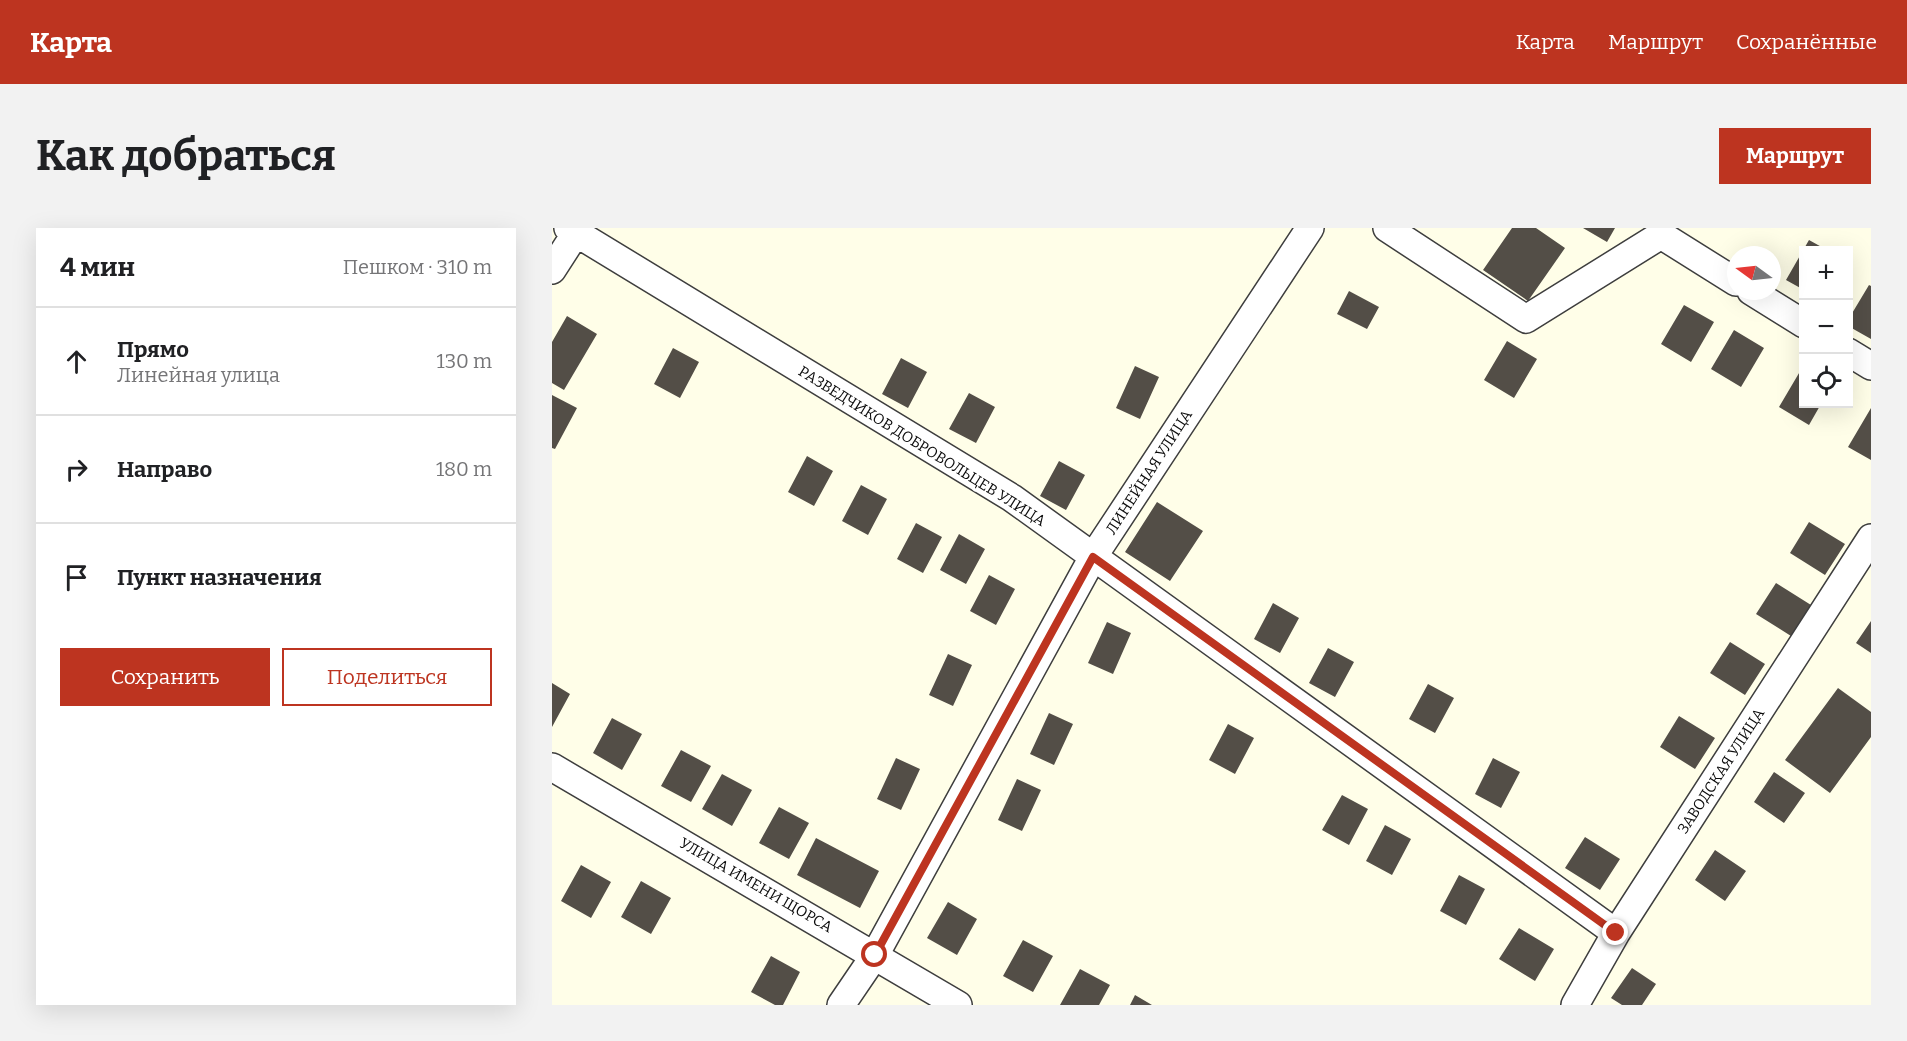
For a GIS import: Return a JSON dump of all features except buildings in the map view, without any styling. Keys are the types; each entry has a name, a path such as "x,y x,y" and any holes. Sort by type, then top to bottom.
{"street":[{"name":"ЛИНЕЙНАЯ УЛИЦА","path":"841,1005 875,955 1093,557 1311,228"},
{"path":"1387,228 1526,319 1664,232 1727,276"},
{"name":"РАЗВЕДЧИКОВ ДОБРОВОЛЬЦЕВ УЛИЦА","path":"574,230 1012,498 1616,933"},
{"path":"552,270 574,230"},
{"path":"1765,300 1799,321"},
{"path":"1851,354 1871,366"},
{"name":"ЗАВОДСКАЯ УЛИЦА","path":"1575,1005 1616,933 1871,538"},
{"name":"УЛИЦА ИМЕНИ ЩОРСА","path":"552,767 958,1005"}],"route":[{"path":"875,955 1093,557 1616,933"}]}
